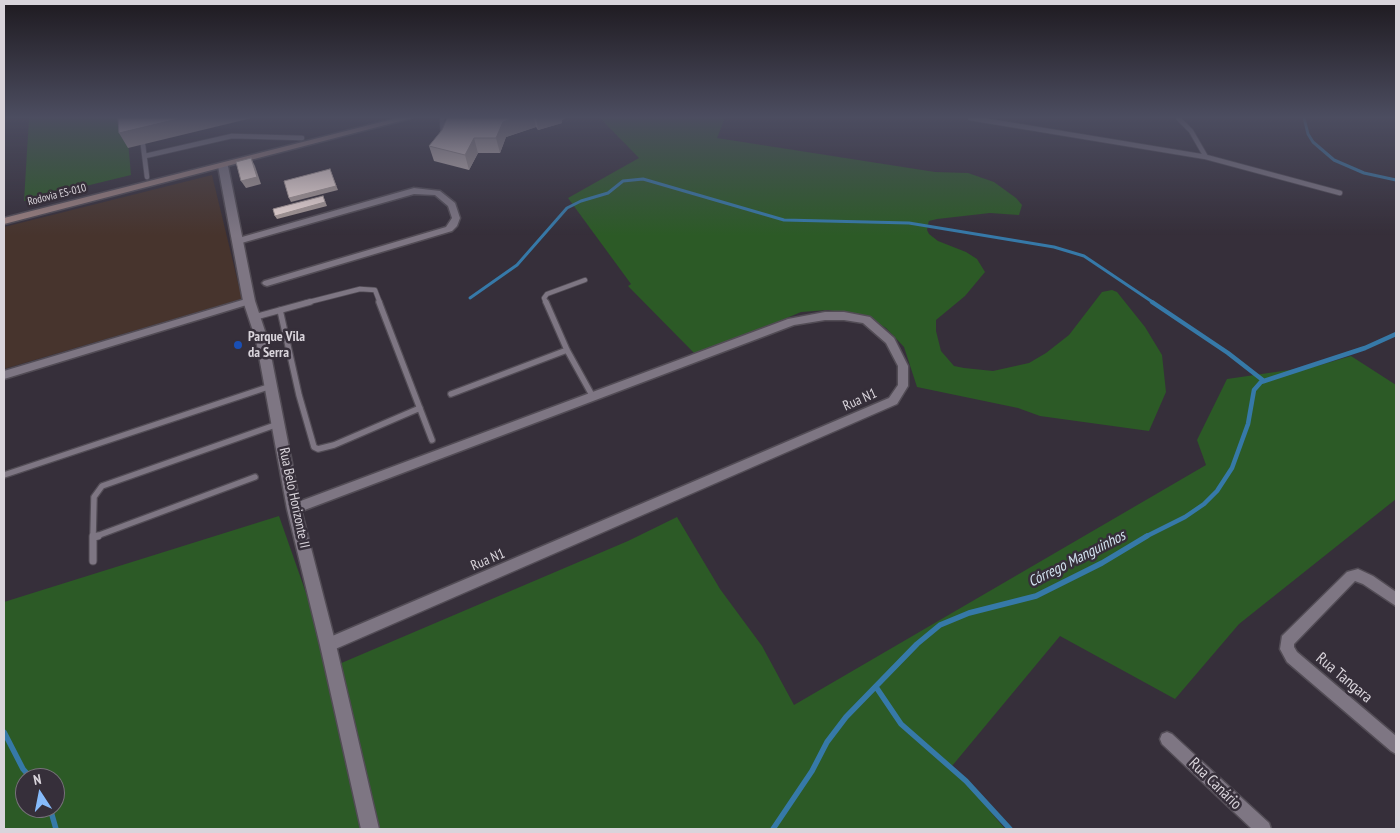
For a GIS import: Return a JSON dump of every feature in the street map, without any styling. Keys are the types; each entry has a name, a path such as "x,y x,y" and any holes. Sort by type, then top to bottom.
{"main road":[{"name":"Rodovia ES-010","path":"4,213 227,157"},
{"name":"Rodovia ES-010","path":"4,221 258,157"}],"street":[{"name":"Rua Belo Horizonte II","path":"223,166 249,301 262,340 294,509 328,644 370,829"},
{"path":"238,241 414,191 437,194 452,205 456,218 454,224 449,229 266,283"},
{"path":"4,375 249,301"},
{"name":"Rua N1","path":"294,509 792,322 825,316 844,316 866,320 890,341 903,366 903,386 894,401 328,644"},
{"name":"Rua Tangara","path":"1396,600 1368,580 1358,575 1352,576 1287,641 1287,649 1292,657 1396,746"},
{"name":"Rua Canário","path":"1167,739 1262,829"}],"lane":[{"path":"145,157 147,177"},
{"path":"1209,157 1340,193"},
{"path":"585,280 544,296 567,350 593,397"},
{"path":"255,317 360,289 375,290 432,440"},
{"path":"280,310 299,395 314,447 318,449 334,445 420,408"},
{"path":"451,394 567,350"},
{"path":"4,475 271,386"},
{"path":"93,561 94,497 102,486 176,458 278,424"},
{"path":"94,537 255,477"}],"shaded area":[{"path":"212,175 242,299 4,369 4,227"}],"green space":[{"path":"27,157 129,157 131,175 24,201"},
{"path":"638,157 838,157 935,172 968,173 994,182 1016,198 1022,205 1019,215 990,213 937,219 929,221 928,224 927,230 929,234 938,241 966,252 977,259 985,272 965,296 936,320 936,331 941,351 954,366 964,368 993,371 1029,363 1046,353 1069,335 1102,292 1112,290 1117,292 1145,327 1162,355 1166,392 1149,431 1040,416 1018,408 917,387 904,347 886,328 866,317 828,310 801,312 697,356 628,286 631,284 568,198 639,158"},
{"path":"1351,356 1396,385 1396,499 1239,624 1175,699 1060,636 952,766 1005,829 4,829 4,602 279,516 332,667 628,541 677,517 720,589 762,646 794,705 1206,465 1197,440 1227,379 1317,366"}],"building":[{"path":"251,158 257,177 241,181 236,162"},
{"path":"330,169 336,186 289,198 284,181"},
{"path":"323,196 325,202 275,216 273,209"}],"waterway":[{"path":"1330,157 1364,173 1396,180"},
{"path":"470,298 517,265 567,208 581,201 608,193 623,181 643,179 784,220 909,223 1054,247 1084,256 1154,303"},
{"path":"1152,302 1228,353 1264,381"},
{"name":"Córrego Manguinhos","path":"1147,536 1185,517 1204,504 1217,491 1232,468 1248,424 1254,390 1261,382 1365,348 1396,334"},
{"name":"Córrego Manguinhos","path":"773,829 812,771 827,742 846,717 917,644 940,625 969,613 1036,596 1102,563 1147,536"},
{"path":"876,687 901,724 966,781 1010,829"},
{"path":"4,732 22,768"},
{"path":"53,818 56,829"}],"place":[{"name":"Parque Vila da Serra","path":"238,345"}]}
